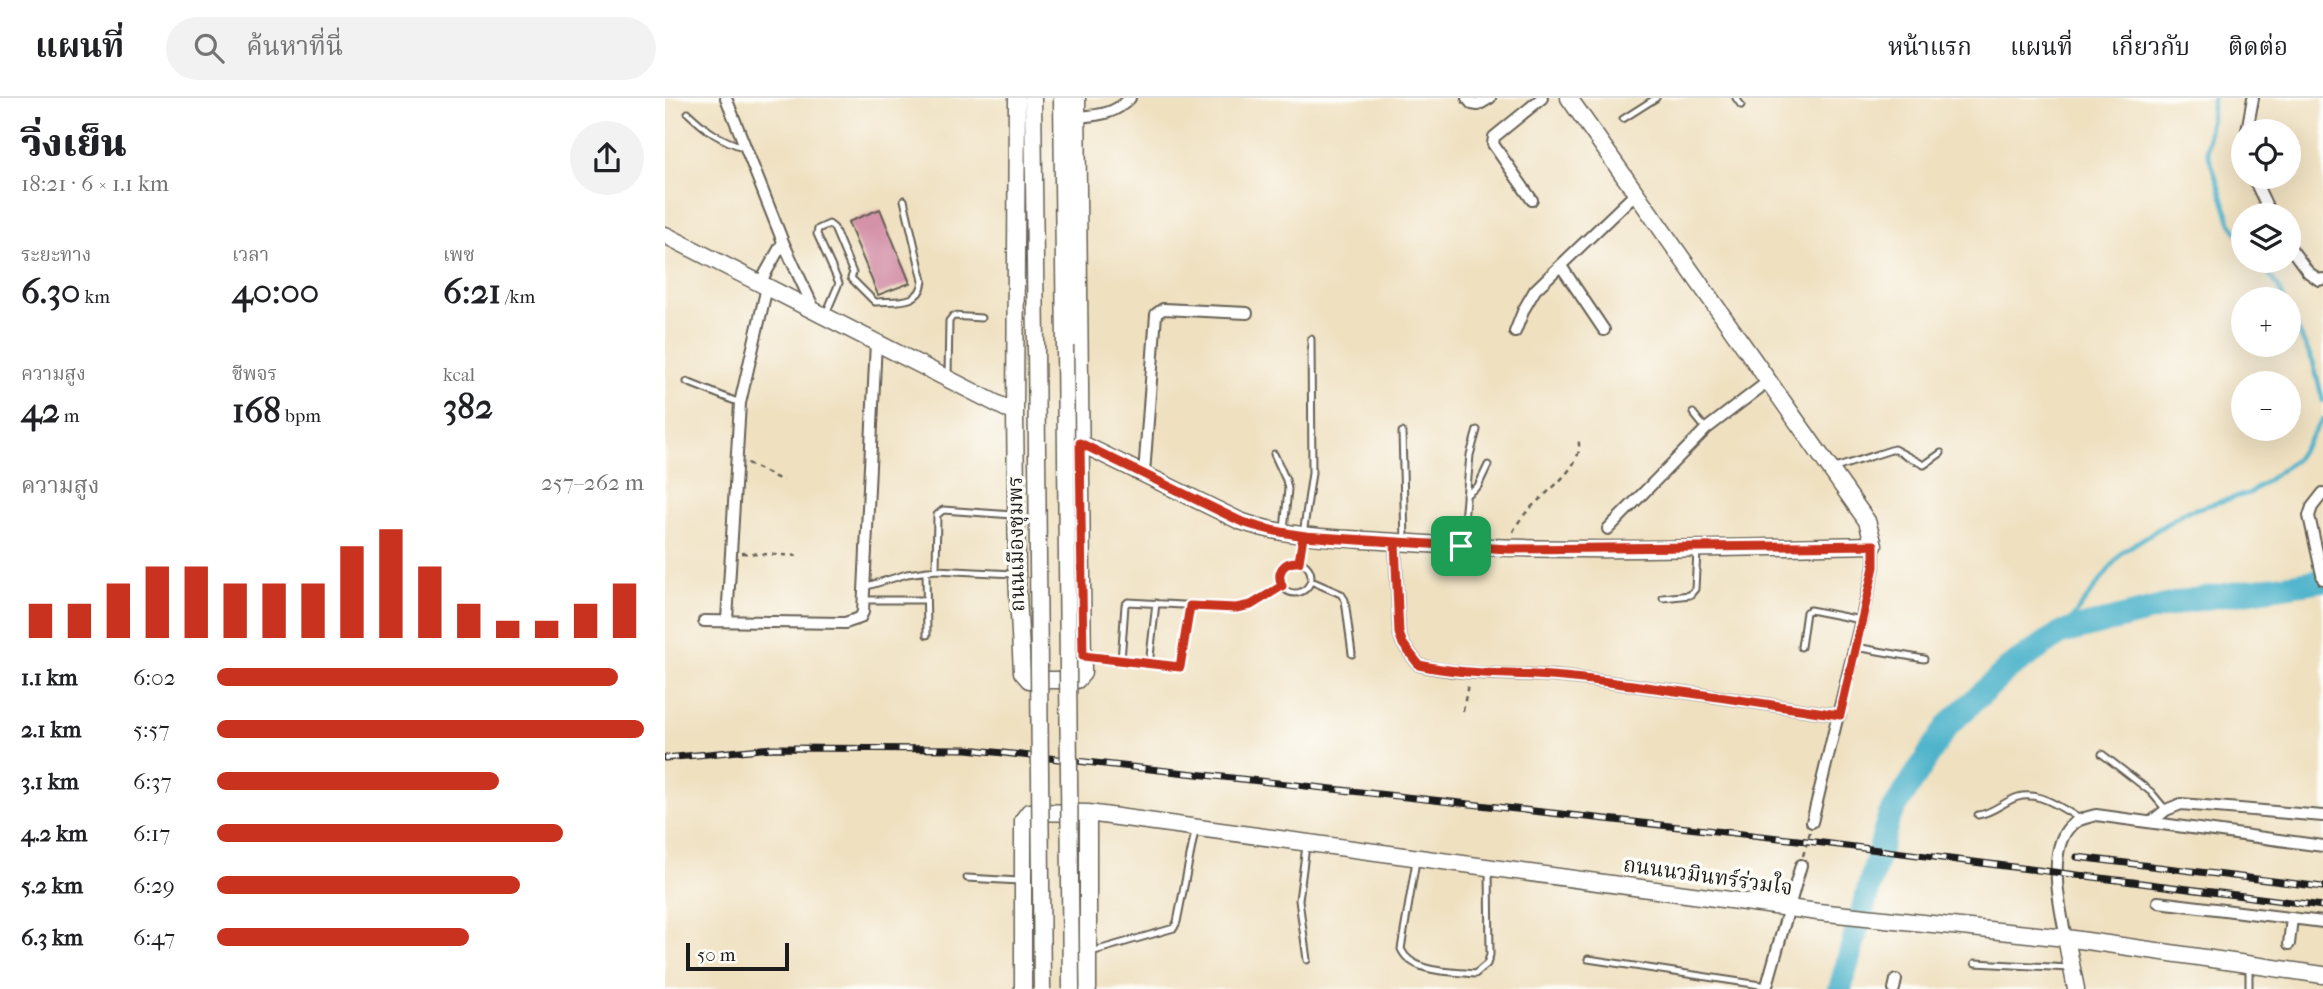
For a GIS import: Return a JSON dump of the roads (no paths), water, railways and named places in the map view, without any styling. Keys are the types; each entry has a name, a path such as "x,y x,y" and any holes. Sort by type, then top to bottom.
{"street":[{"path":"726,98 783,242 820,314"},
{"path":"1017,98 1017,575 1021,672 1029,680 1077,680 1083,673 1077,98"},
{"name":"ถนนเมืองชุมพร","path":"1033,98 1042,989"},
{"path":"1062,98 1071,989"},
{"path":"1079,117 1109,114 1121,108 1130,98"},
{"path":"1467,98 1472,104 1478,105 1490,98"},
{"path":"1532,200 1493,144 1494,137 1542,98"},
{"path":"1569,98 1867,521 1874,545 1874,567 1812,822"},
{"path":"2249,119 2253,98"},
{"path":"1515,332 1535,290 1637,192"},
{"path":"665,235 1015,413"},
{"path":"727,620 740,403 763,285 783,242"},
{"path":"2301,262 2308,272 2322,282"},
{"path":"1561,266 1604,330"},
{"path":"1144,474 1156,314 1163,309 1247,313"},
{"path":"704,621 845,623 860,618 863,612 876,342"},
{"path":"1608,529 1706,429 1770,380"},
{"path":"1080,443 1240,521 1265,530 1303,536 1508,549 1874,545"},
{"path":"2323,493 2312,506 2309,516 2323,579"},
{"path":"1400,542 1399,633 1403,644 1419,665 1471,674 1571,677 1840,715"},
{"path":"2151,822 2166,810 2181,804 2323,816"},
{"name":"ถนนนวมินทร์ร่วมใจ","path":"1022,881 1025,815 1029,812 1088,813 1818,912 2066,938 2249,965 2320,980"},
{"path":"1088,813 1088,989"},
{"path":"2076,989 2058,896 2057,873 2061,842 2068,829 2080,819 2096,815 2323,846"},
{"path":"1767,988 1801,865"},
{"path":"1022,881 1023,989"},
{"path":"2158,902 2323,922"},
{"path":"2289,944 2292,918"}],"lane":[{"path":"1623,119 1656,98"},
{"path":"1736,98 1741,105"},
{"path":"688,113 707,132 747,149"},
{"path":"851,278 875,302 910,299 921,292 923,281 904,200"},
{"path":"820,314 839,283 851,278 853,273 834,228 829,224 818,229 817,234 839,283"},
{"path":"948,379 949,321 953,316 981,318"},
{"path":"1299,562 1312,473 1311,339"},
{"path":"687,382 740,403"},
{"path":"1693,413 1706,429"},
{"path":"1461,546 1470,455 1477,430"},
{"path":"1400,542 1402,432"},
{"path":"1831,469 1894,449 1924,464 1941,453"},
{"path":"1274,454 1288,489 1283,533"},
{"path":"1466,495 1478,486 1488,465"},
{"path":"936,570 937,515 943,510 1016,515"},
{"path":"1663,598 1690,595 1695,589 1697,548"},
{"path":"1299,562 1309,569 1311,581 1309,587 1298,594 1286,591 1279,574 1286,564 1299,562"},
{"path":"864,587 907,574 936,570 1017,575"},
{"path":"926,571 927,635"},
{"path":"1311,581 1341,594 1345,600 1352,654"},
{"path":"1121,661 1125,605 1131,601 1236,608 1251,605 1282,586"},
{"path":"863,600 926,600"},
{"path":"1149,665 1157,603"},
{"path":"1083,656 1178,668 1182,665 1190,606"},
{"path":"1801,647 1806,612 1810,610 1861,620"},
{"path":"1855,648 1924,659"},
{"path":"2102,754 2151,792 2166,810"},
{"path":"1978,815 1990,813 2018,797 2040,797 2080,819"},
{"path":"1088,953 1174,928 1196,828"},
{"path":"1306,843 1299,900 1307,960"},
{"path":"1417,858 1401,949 1409,961 1420,966 1475,974 1482,971 1490,955 1489,867"},
{"path":"967,878 1022,881"},
{"path":"1588,958 1767,988"},
{"path":"1975,963 2072,968"},
{"path":"2249,965 2249,989"}],"waterway":[{"path":"2213,98 2207,150 2231,224"},
{"path":"2268,273 2278,287"},
{"path":"2301,336 2313,362 2323,401"},
{"path":"2061,633 2122,552 2185,512 2250,493 2295,460 2323,419"},
{"path":"1840,989 1889,817 1948,725 2008,669 2061,633 2186,601 2323,580"}],"railway":[{"path":"665,758 773,748 967,749 1807,841 2323,906"},
{"path":"2077,857 2323,887"}]}
